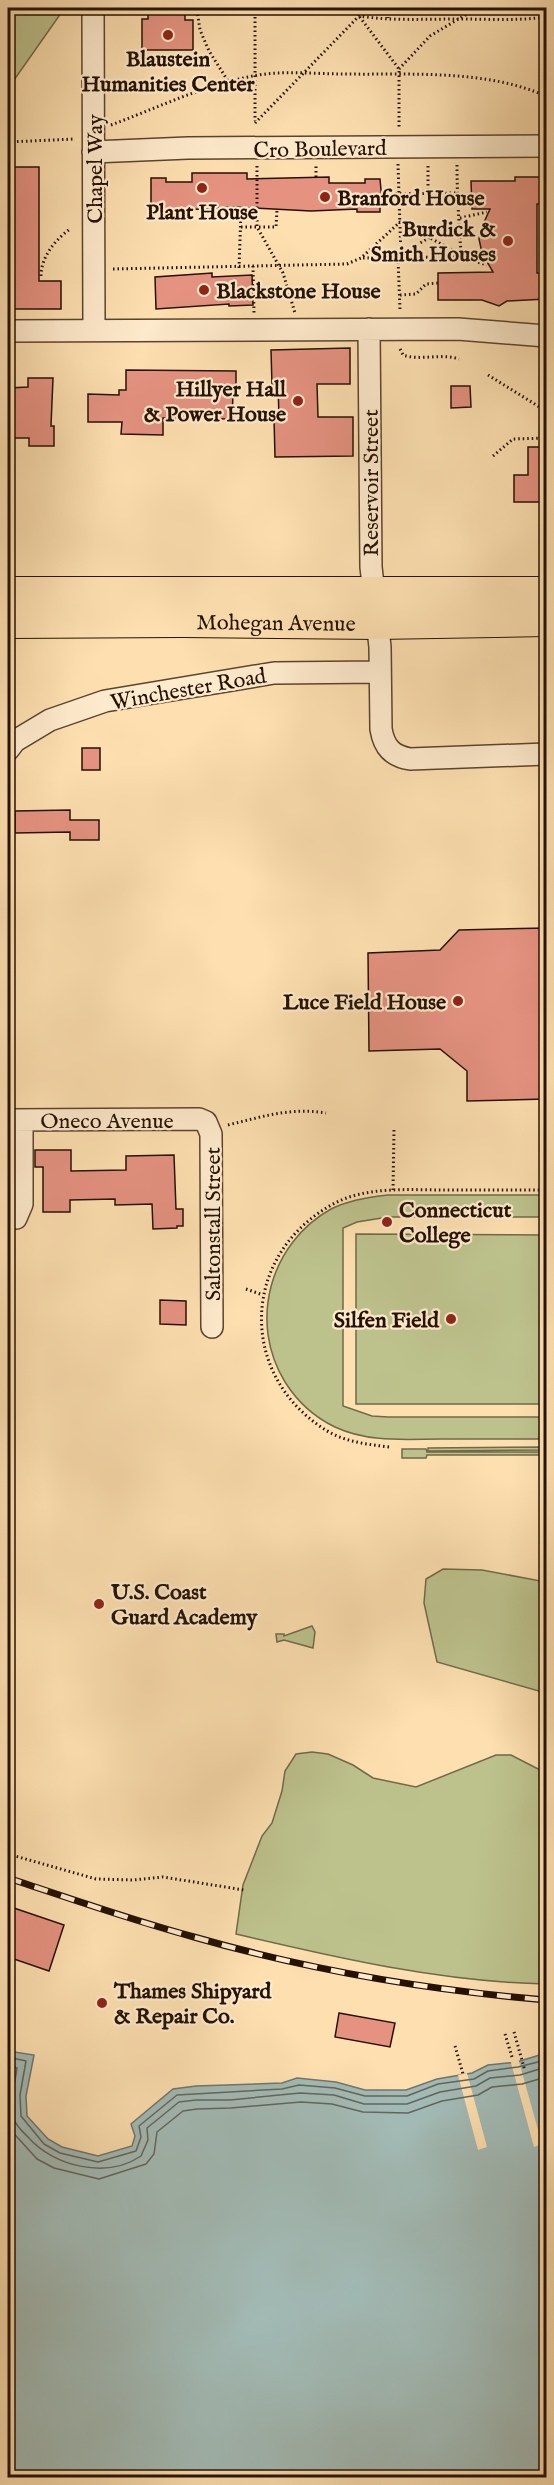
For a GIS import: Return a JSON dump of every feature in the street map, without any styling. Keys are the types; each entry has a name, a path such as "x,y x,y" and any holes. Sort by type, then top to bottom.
{"highway":[{"name":"Mohegan Avenue","path":"8,622 182,621 375,609 546,592"},
{"name":"Mohegan Avenue","path":"8,593 375,609 546,620"}],"street":[{"name":"Chapel Way","path":"93,8 87,145 94,330"},
{"name":"Cro Boulevard","path":"87,145 257,149 546,146"},
{"path":"8,331 458,328 544,330"},
{"name":"Reservoir Street","path":"369,329 371,567 380,672 382,737 387,747 399,756 410,759 546,754"},
{"name":"Winchester Road","path":"8,750 15,741 50,720 105,701 274,673 380,672"},
{"name":"Oneco Avenue","path":"15,1120 199,1119 209,1126"},
{"path":"8,1218 16,1218 22,1204 15,1120"},
{"name":"Saltonstall Street","path":"209,1126 212,1327"}],"path":[{"path":"359,8 359,14 399,69 399,136"},
{"path":"388,8 388,18"},
{"path":"399,69 430,36 477,8"},
{"path":"190,10 359,14 388,18 528,19 546,17"},
{"path":"197,10 200,30 209,51 228,81"},
{"path":"255,10 255,123 359,14"},
{"path":"106,127 228,81 256,75 399,75 494,80 521,86 546,96"},
{"path":"8,142 87,145"},
{"path":"428,146 428,193"},
{"path":"458,146 457,193 462,255"},
{"path":"257,149 257,227 280,266 297,317"},
{"path":"399,158 400,316"},
{"path":"382,194 457,193"},
{"path":"241,227 276,226 277,210"},
{"path":"239,268 241,211"},
{"path":"459,219 487,212"},
{"path":"400,222 473,261 487,265"},
{"path":"105,269 347,264 361,258 400,222"},
{"path":"400,257 448,226 461,225"},
{"path":"41,276 41,269 49,250 70,229"},
{"path":"361,258 462,255"},
{"path":"253,266 254,318"},
{"path":"196,268 196,274"},
{"path":"399,295 416,294 426,284 438,283"},
{"path":"542,299 544,330"},
{"path":"400,349 401,353 406,356 447,356 459,359"},
{"path":"488,375 546,411"},
{"path":"493,456 513,439 546,438"},
{"path":"209,1126 287,1111 308,1110 326,1113"},
{"path":"393,1190 394,1130"},
{"path":"389,1447 350,1442 325,1430 299,1409 281,1388 262,1336 260,1307 276,1259 289,1239 309,1219 336,1202 365,1193 393,1190 546,1190"},
{"path":"246,1289 263,1294"},
{"path":"8,1854 96,1879 133,1880 163,1877 244,1890"},
{"path":"514,2032 525,2071"},
{"path":"505,2034 512,2057"},
{"path":"455,2046 463,2074"}],"green space":[{"path":"8,8 59,8 59,16 14,80 8,126"},
{"path":"388,1195 546,1195 546,1217 388,1217 357,1222 343,1228 343,1406 372,1416 388,1417 546,1417 546,1439 401,1439 361,1436 335,1427 320,1418 295,1396 285,1382 274,1359 268,1334 267,1310 271,1286 280,1263 293,1242 310,1224 331,1209 359,1199"},
{"name":"Silfen Field","path":"356,1234 546,1235 546,1404 356,1404"},
{"path":"546,1447 546,1450 428,1451 428,1448"},
{"path":"402,1449 426,1449 427,1452 546,1452 546,1455 427,1455 426,1458 402,1458"},
{"path":"443,1569 482,1570 546,1582 546,1693 437,1662 424,1603 426,1579"},
{"path":"312,1626 315,1632 313,1648 284,1640 277,1642 276,1634 284,1634 284,1636"},
{"path":"312,1752 328,1754 353,1765 373,1778 416,1787 496,1755 511,1755 546,1773 546,1984 429,1974 351,1960 236,1934 243,1885 262,1836 272,1823 282,1791 285,1771 296,1754"}],"water":[{"path":"8,2051 34,2055 26,2096 27,2116 48,2139 62,2147 98,2156 132,2146 135,2136 131,2124 173,2089 282,2083 297,2078 336,2082 365,2090 406,2090 437,2079 472,2073 488,2065 517,2062 546,2053 546,2477 8,2478"}],"pier":[{"path":"518,2058 542,2144 534,2147 510,2059"},
{"path":"467,2073 487,2147 478,2150 458,2075"}],"building":[{"name":"Blaustein Humanities Center","path":"148,8 185,8 185,20 193,20 193,50 142,50 142,19 148,19"},
{"path":"8,167 39,167 39,281 61,281 61,309 9,309"},
{"path":"192,173 247,173 247,179 329,177 329,183 365,183 365,179 380,179 382,201 380,201 380,212 357,212 357,209 311,211 234,207 151,212 151,178 166,178 166,182 192,182"},
{"name":"Burdick & Smith Houses","path":"515,177 543,177 544,204 537,204 537,273 546,273 546,299 507,301 499,306 482,300 438,300 438,273 493,272 482,253 479,239 490,209 472,209 471,181 515,181"},
{"name":"Blackstone House","path":"212,273 212,277 252,275 253,305 229,306 229,304 156,309 155,277"},
{"name":"Hillyer Hall & Power House","path":"350,348 350,384 317,384 318,417 353,417 353,456 275,457 274,418 279,418 278,385 272,385 271,350"},
{"path":"126,370 236,371 236,395 233,394 232,419 163,418 163,435 121,434 122,422 88,422 88,394 119,395 119,390 126,390"},
{"path":"28,378 53,378 51,426 54,426 54,446 29,446 29,438 8,438 8,388 28,387"},
{"path":"451,386 470,386 471,407 451,408"},
{"path":"528,447 546,447 546,502 514,502 514,475 528,475"},
{"path":"82,748 100,748 100,770 82,770"},
{"path":"70,810 70,820 99,820 99,840 70,840 70,832 15,833 15,811"},
{"name":"Luce Field House","path":"546,928 546,1099 467,1101 467,1071 440,1049 369,1051 368,953 440,950 459,930"},
{"path":"35,1150 71,1150 71,1171 126,1170 126,1156 174,1155 176,1209 183,1209 183,1226 153,1229 152,1204 115,1205 115,1199 70,1200 70,1212 43,1212 43,1167 35,1167"},
{"path":"160,1300 186,1301 186,1325 160,1324"},
{"path":"8,1906 64,1925 49,1971 8,1957"},
{"path":"339,2013 395,2023 390,2047 335,2037"}],"railway":[{"path":"8,1878 147,1923 237,1949 325,1969 457,1991 546,2000"}],"place":[{"name":"Blaustein Humanities Center","path":"168,35"},
{"name":"Plant House","path":"202,188"},
{"name":"Branford House","path":"325,197"},
{"name":"Burdick & Smith Houses","path":"508,241"},
{"name":"Blackstone House","path":"204,290"},
{"name":"Hillyer Hall & Power House","path":"298,401"},
{"name":"Luce Field House","path":"458,1001"},
{"name":"Connecticut College","path":"387,1222"},
{"name":"Silfen Field","path":"451,1319"},
{"name":"U.S. Coast Guard Academy","path":"99,1604"},
{"name":"Thames Shipyard & Repair Co.","path":"102,2003"}]}
